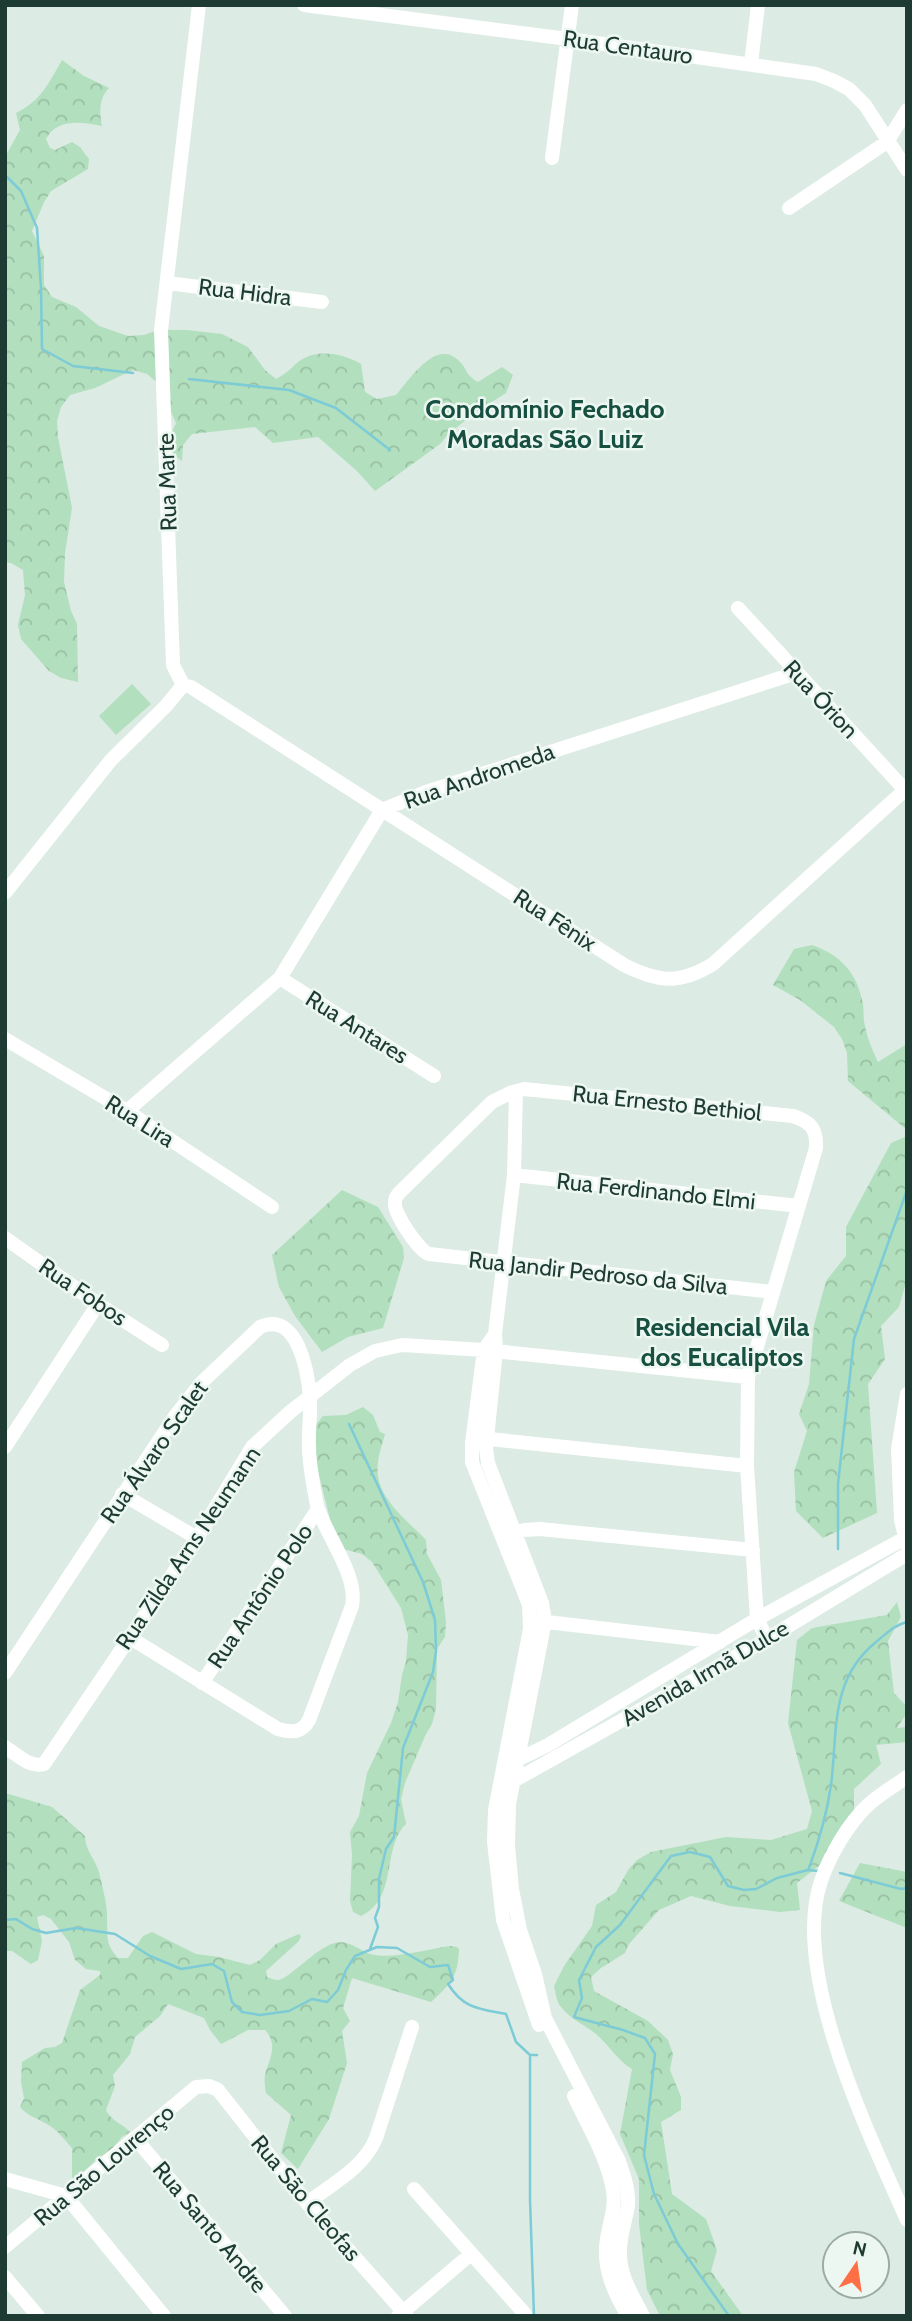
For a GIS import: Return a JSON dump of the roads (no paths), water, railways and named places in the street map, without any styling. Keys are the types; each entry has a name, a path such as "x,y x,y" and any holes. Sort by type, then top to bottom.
{"street":[{"name":"Rua Marte","path":"183,685 173,666 161,330 199,5"},
{"name":"Rua Centauro","path":"304,5 385,11 816,74 841,85 865,105 907,170"},
{"path":"552,158 572,5"},
{"path":"751,64 758,5"},
{"path":"789,208 887,142 907,110"},
{"name":"Rua Hidra","path":"167,283 322,302"},
{"name":"Rua Órion","path":"738,608 906,789"},
{"name":"Rua Andromeda","path":"127,1111 280,978 382,810 426,792 796,673"},
{"path":"5,893 111,760 166,706 183,685"},
{"name":"Rua Fênix","path":"183,685 191,687 624,965 654,979 684,978 698,973 725,955 906,789"},
{"name":"Rua Antares","path":"280,978 434,1076"},
{"name":"Rua Lira","path":"5,1039 127,1111 272,1207"},
{"name":"Rua Ernesto Bethiol","path":"516,1091 537,1089 793,1116 808,1121 817,1137 816,1148 799,1206"},
{"path":"516,1091 514,1175 480,1438 472,1462 509,1536 524,1592 538,1621 519,1760 495,1811 494,1842 503,1920 528,1975 546,2040 609,2157 625,2180 628,2206 620,2244 622,2268 643,2316"},
{"name":"Rua Jandir Pedroso da Silva","path":"516,1091 492,1102 396,1197 396,1211 423,1252 773,1292"},
{"name":"Rua Ferdinando Elmi","path":"514,1175 799,1206"},
{"path":"767,1639 757,1619 747,1466 748,1377 799,1206"},
{"name":"Rua Fobos","path":"5,1238 97,1304 162,1345"},
{"path":"5,1447 97,1304"},
{"name":"Rua Álvaro Scalet","path":"5,1673 175,1416 201,1383 260,1327 276,1324 291,1332 301,1350 310,1398 309,1458 318,1509 354,1593 352,1606 309,1720 300,1730 293,1732 278,1729 202,1683"},
{"name":"Rua Zilda Arns Neumann","path":"5,1747 30,1763 37,1766 44,1764 197,1538 252,1447 290,1412 364,1356 402,1345 490,1351 748,1377"},
{"path":"906,1540 899,1489 898,1449 907,1394"},
{"path":"480,1438 747,1466"},
{"path":"122,1494 197,1538"},
{"name":"Rua Antônio Polo","path":"202,1683 318,1509"},
{"path":"509,1536 524,1530 540,1529 752,1550"},
{"name":"Avenida Irmã Dulce","path":"504,1765 519,1760 757,1619 906,1540"},
{"name":"Avenida Irmã Dulce","path":"507,1785 767,1639 907,1554"},
{"path":"538,1621 720,1642 734,1658"},
{"path":"507,1785 504,1765 538,1621"},
{"path":"129,1637 202,1683"},
{"path":"907,1777 869,1804 839,1844 821,1881 813,1937 824,2003 845,2078 907,2220"},
{"path":"307,2203 360,2164 368,2155 412,2027"},
{"name":"Rua São Cleofas","path":"204,2086 218,2090 307,2203 402,2314"},
{"name":"Rua São Lourenço","path":"5,2247 197,2087 204,2086"},
{"name":"Rua Santo Andre","path":"136,2139 285,2316"},
{"path":"609,2157 614,2205 605,2249 606,2263 609,2278 628,2316"},
{"path":"5,2179 66,2196 164,2316"},
{"path":"414,2189 525,2314"},
{"path":"402,2314 471,2254"},
{"path":"5,2277 38,2316"}],"waterway":[{"path":"5,175 21,191 37,228 42,349 73,366 133,373"},
{"path":"189,379 289,390 336,408 390,450"},
{"path":"838,1549 838,1484 854,1339 907,1190"},
{"path":"349,1424 423,1582 435,1620 436,1651 433,1672 403,1748 394,1837 386,1849 379,1879 379,1907 375,1918 378,1927 370,1949"},
{"path":"809,1868 829,1796 838,1708 843,1690 861,1657 890,1630 907,1622"},
{"path":"729,2316 678,2244 654,2194 644,2155 655,2054 645,2038 574,2017 582,1998 579,1980 596,1947 620,1925 671,1856 690,1852 710,1857 728,1886 744,1890 756,1889 777,1878 808,1870 818,1871"},
{"path":"840,1873 901,1889 907,1888"},
{"path":"5,1920 16,1919 32,1929 46,1933 76,1928 115,1934 150,1956 181,1969 212,1964 224,1971 232,2002 242,2012 260,2015 289,2011 312,1999 327,2002 338,1990 355,1956 377,1947 397,1948 430,1967 448,1965 453,1980 448,1984 460,1999 473,2007 506,2014 516,2042 530,2055 537,2055"},
{"path":"530,2057 530,2200 534,2316"}],"district":[{"name":"Condomínio Fechado Moradas São Luiz","path":"545,424"},
{"name":"Residencial Vila dos Eucaliptos","path":"722,1342"}]}
